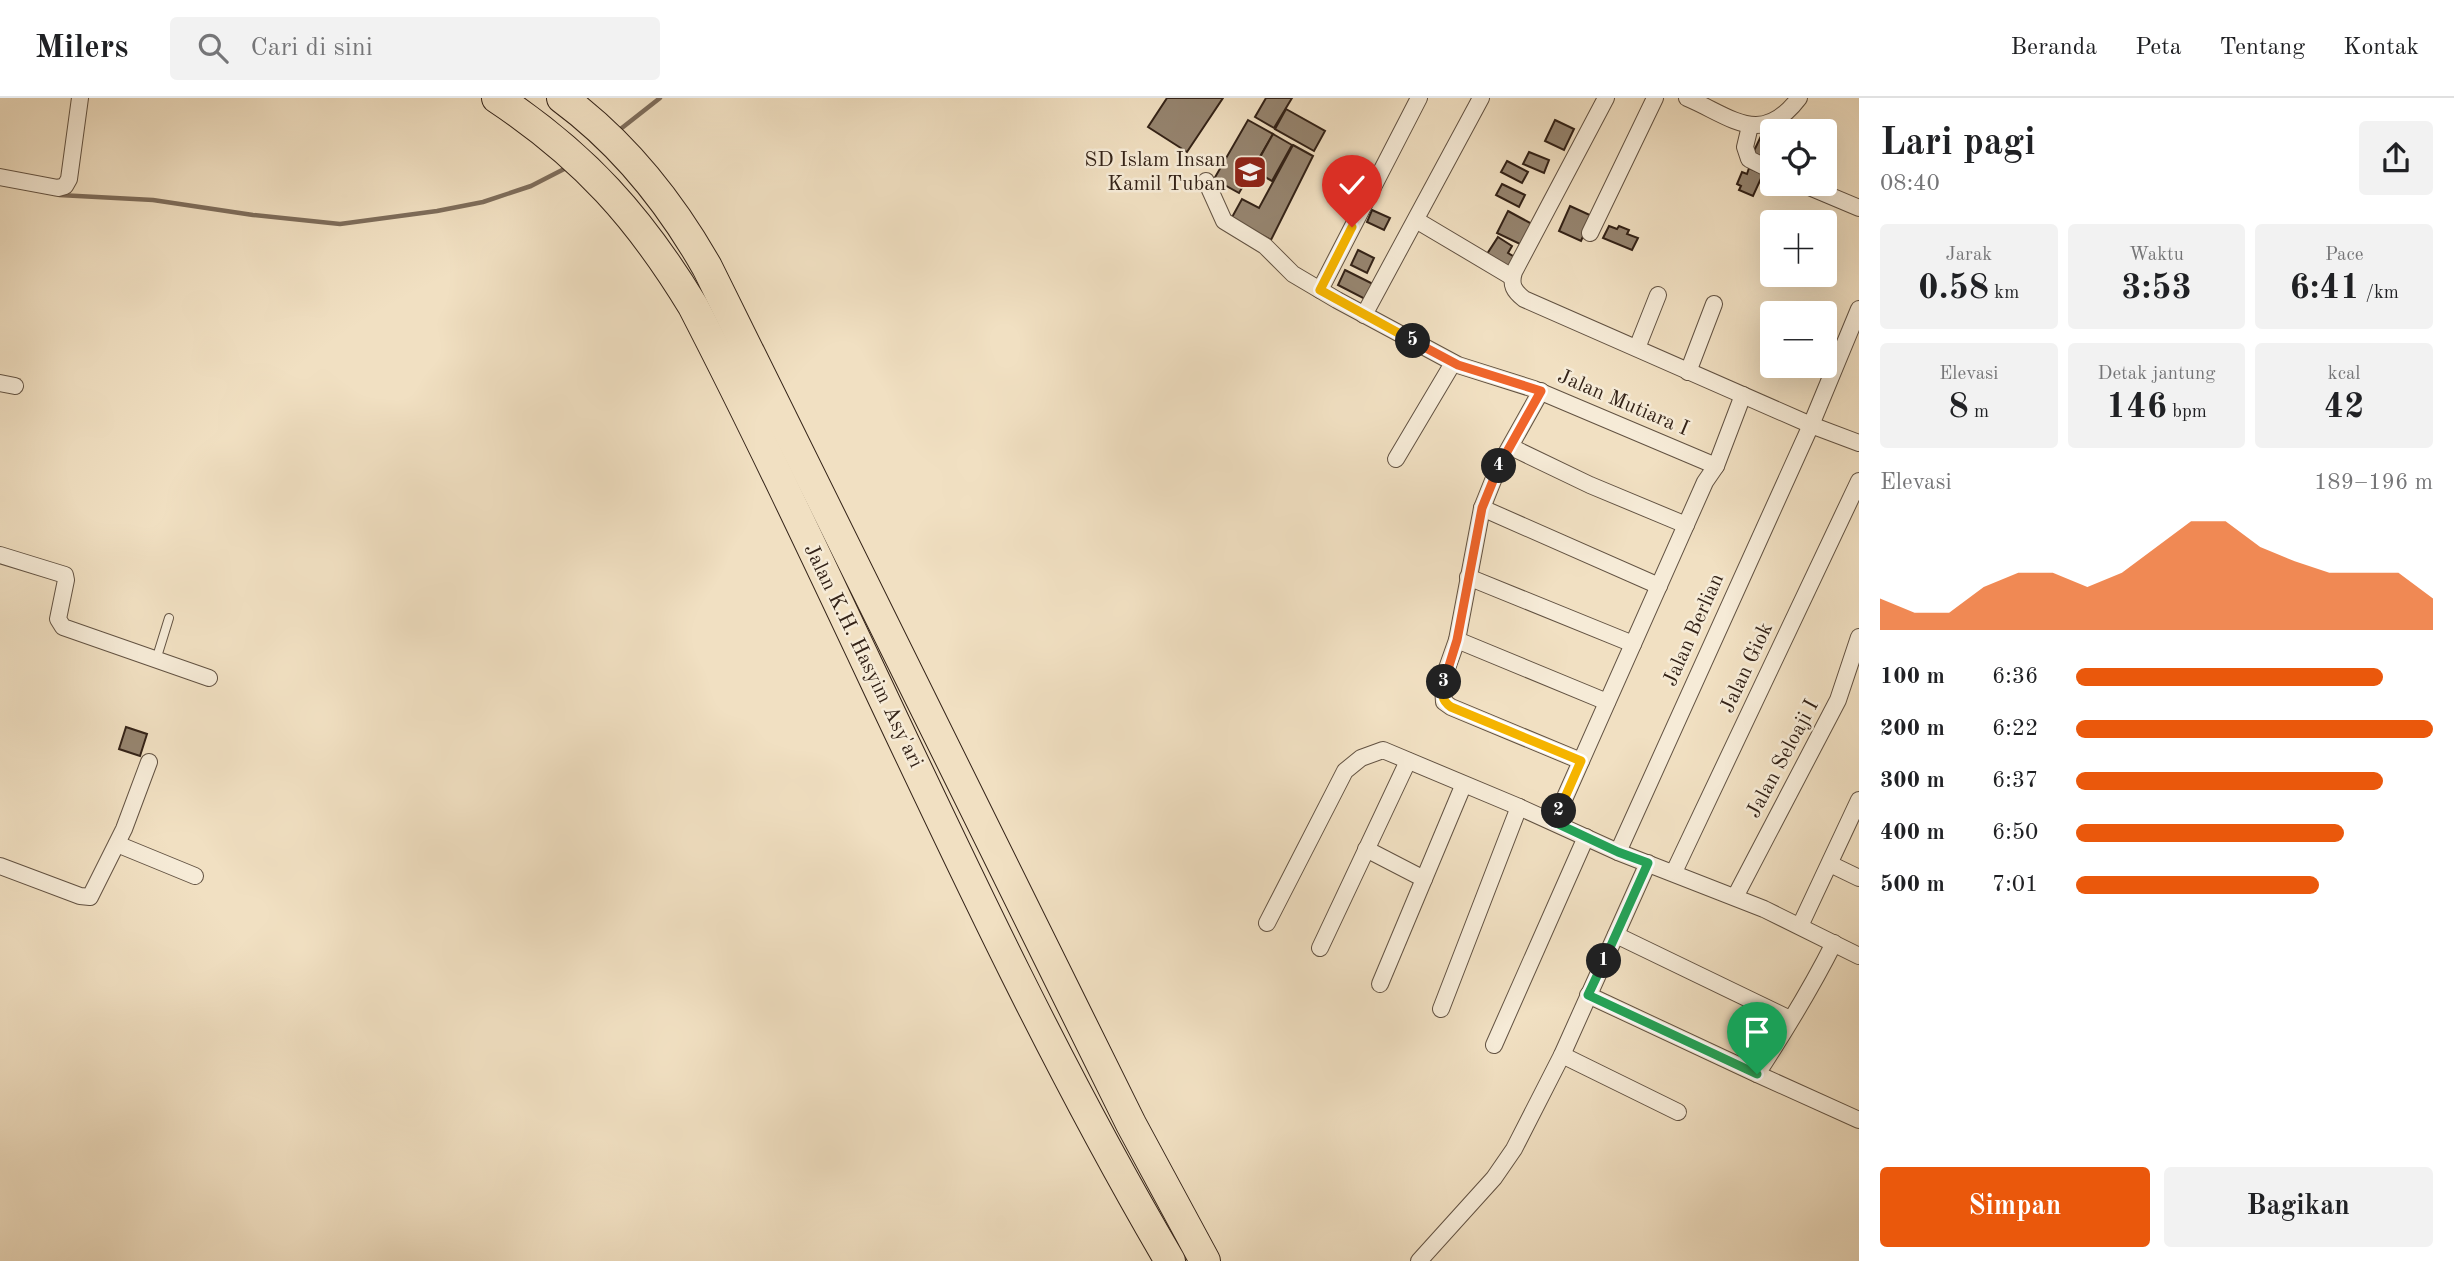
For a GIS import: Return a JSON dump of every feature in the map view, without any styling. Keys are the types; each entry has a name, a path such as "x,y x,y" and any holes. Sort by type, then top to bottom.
{"highway":[{"name":"Jalan K.H. Hasyim Asy'ari","path":"497,98 578,159 637,223 662,256 693,306 1019,980 1141,1212 1170,1261"},
{"name":"Jalan K.H. Hasyim Asy'ari","path":"562,98 609,137 638,167 673,213 707,267 1131,1124 1205,1261"}],"street":[{"path":"0,177 64,188 68,181 80,98"},
{"path":"1320,290 1419,98"},
{"path":"1364,315 1481,98"},
{"path":"1606,98 1512,276 1516,293 1524,299 1688,372 1859,443"},
{"path":"1590,233 1655,98"},
{"path":"1686,98 1750,126 1766,125 1779,119 1799,98"},
{"path":"1750,126 1745,147 1749,159 1760,164"},
{"name":"Jalan Mutiara I","path":"1206,181 1224,221 1262,244 1289,271 1364,315 1453,363 1541,391 1716,466"},
{"path":"1830,196 1859,208"},
{"path":"1416,220 1512,276"},
{"path":"1637,348 1658,295"},
{"path":"1688,372 1713,304"},
{"name":"Jalan Berlian","path":"1618,852 1811,425 1859,309"},
{"path":"1396,459 1453,363"},
{"path":"1541,391 1498,468 1482,508 1457,640 1445,674 1442,695 1444,702 1581,761"},
{"path":"1554,822 1705,482 1716,466 1743,395"},
{"path":"1511,447 1590,485 1686,524"},
{"name":"Jalan Giok","path":"1674,872 1859,481"},
{"path":"1482,508 1659,586"},
{"path":"0,555 65,575 58,618 63,627 209,678"},
{"path":"1468,577 1633,644"},
{"name":"Jalan Seloaji I","path":"1735,897 1817,736 1835,707 1859,636"},
{"path":"1457,640 1607,702"},
{"path":"1267,923 1345,771 1361,758 1383,750 1618,852 1735,897 1859,956"},
{"path":"1320,948 1408,761"},
{"path":"0,866 87,898 94,892 117,844 149,762"},
{"path":"1380,984 1464,786"},
{"path":"1441,1009 1519,807"},
{"path":"1800,926 1857,809"},
{"path":"1494,1045 1586,837"},
{"path":"117,844 195,876"},
{"path":"1366,849 1424,879"},
{"path":"1419,1261 1501,1168 1514,1149 1562,1055 1648,863"},
{"path":"1830,864 1859,878"},
{"path":"1616,935 1790,1019"},
{"path":"1757,1074 1790,1019 1801,1006 1834,943"},
{"path":"1588,995 1859,1120"},
{"path":"1562,1055 1678,1112"}],"lane":[{"path":"156,660 169,618"}],"building":[{"path":"1167,98 1223,98 1187,152 1148,127"},
{"path":"1266,98 1292,98 1274,128 1255,117"},
{"path":"1286,109 1325,131 1314,151 1275,129"},
{"path":"1248,120 1273,134 1239,193 1214,179"},
{"path":"1555,120 1574,129 1564,150 1545,141"},
{"path":"1273,134 1292,145 1272,181 1253,170"},
{"path":"1760,138 1760,158 1752,155"},
{"path":"1293,145 1313,156 1271,240 1231,219 1242,199 1259,208"},
{"path":"1529,152 1549,160 1544,173 1523,164"},
{"path":"1507,161 1528,172 1522,183 1501,172"},
{"path":"1749,168 1760,173 1760,181 1753,196 1739,190 1741,186 1737,184 1742,172 1747,174"},
{"path":"1502,184 1525,195 1519,207 1496,195"},
{"path":"1570,206 1592,216 1581,241 1559,231"},
{"path":"1372,210 1390,218 1384,230 1367,222"},
{"path":"1508,211 1532,224 1522,245 1497,233"},
{"path":"1609,226 1629,230 1627,234 1638,238 1632,250 1603,238"},
{"path":"1498,237 1512,246 1508,253 1518,259 1511,269 1487,254"},
{"path":"1358,250 1374,258 1367,273 1351,265"},
{"path":"1345,270 1373,284 1365,299 1338,285"},
{"path":"126,727 147,734 140,756 119,749"}],"waterway":[{"path":"618,131 660,98"},
{"path":"59,195 153,200 253,215 340,224 483,202 531,186 568,167"}],"place":[{"name":"SD Islam Insan Kamil Tuban","path":"1250,172"}],"route":[{"path":"1352,227 1320,290 1458,365 1541,391 1485,497 1457,640 1445,674 1442,695 1444,702 1581,761 1554,822 1648,863 1588,995 1757,1074"}]}
